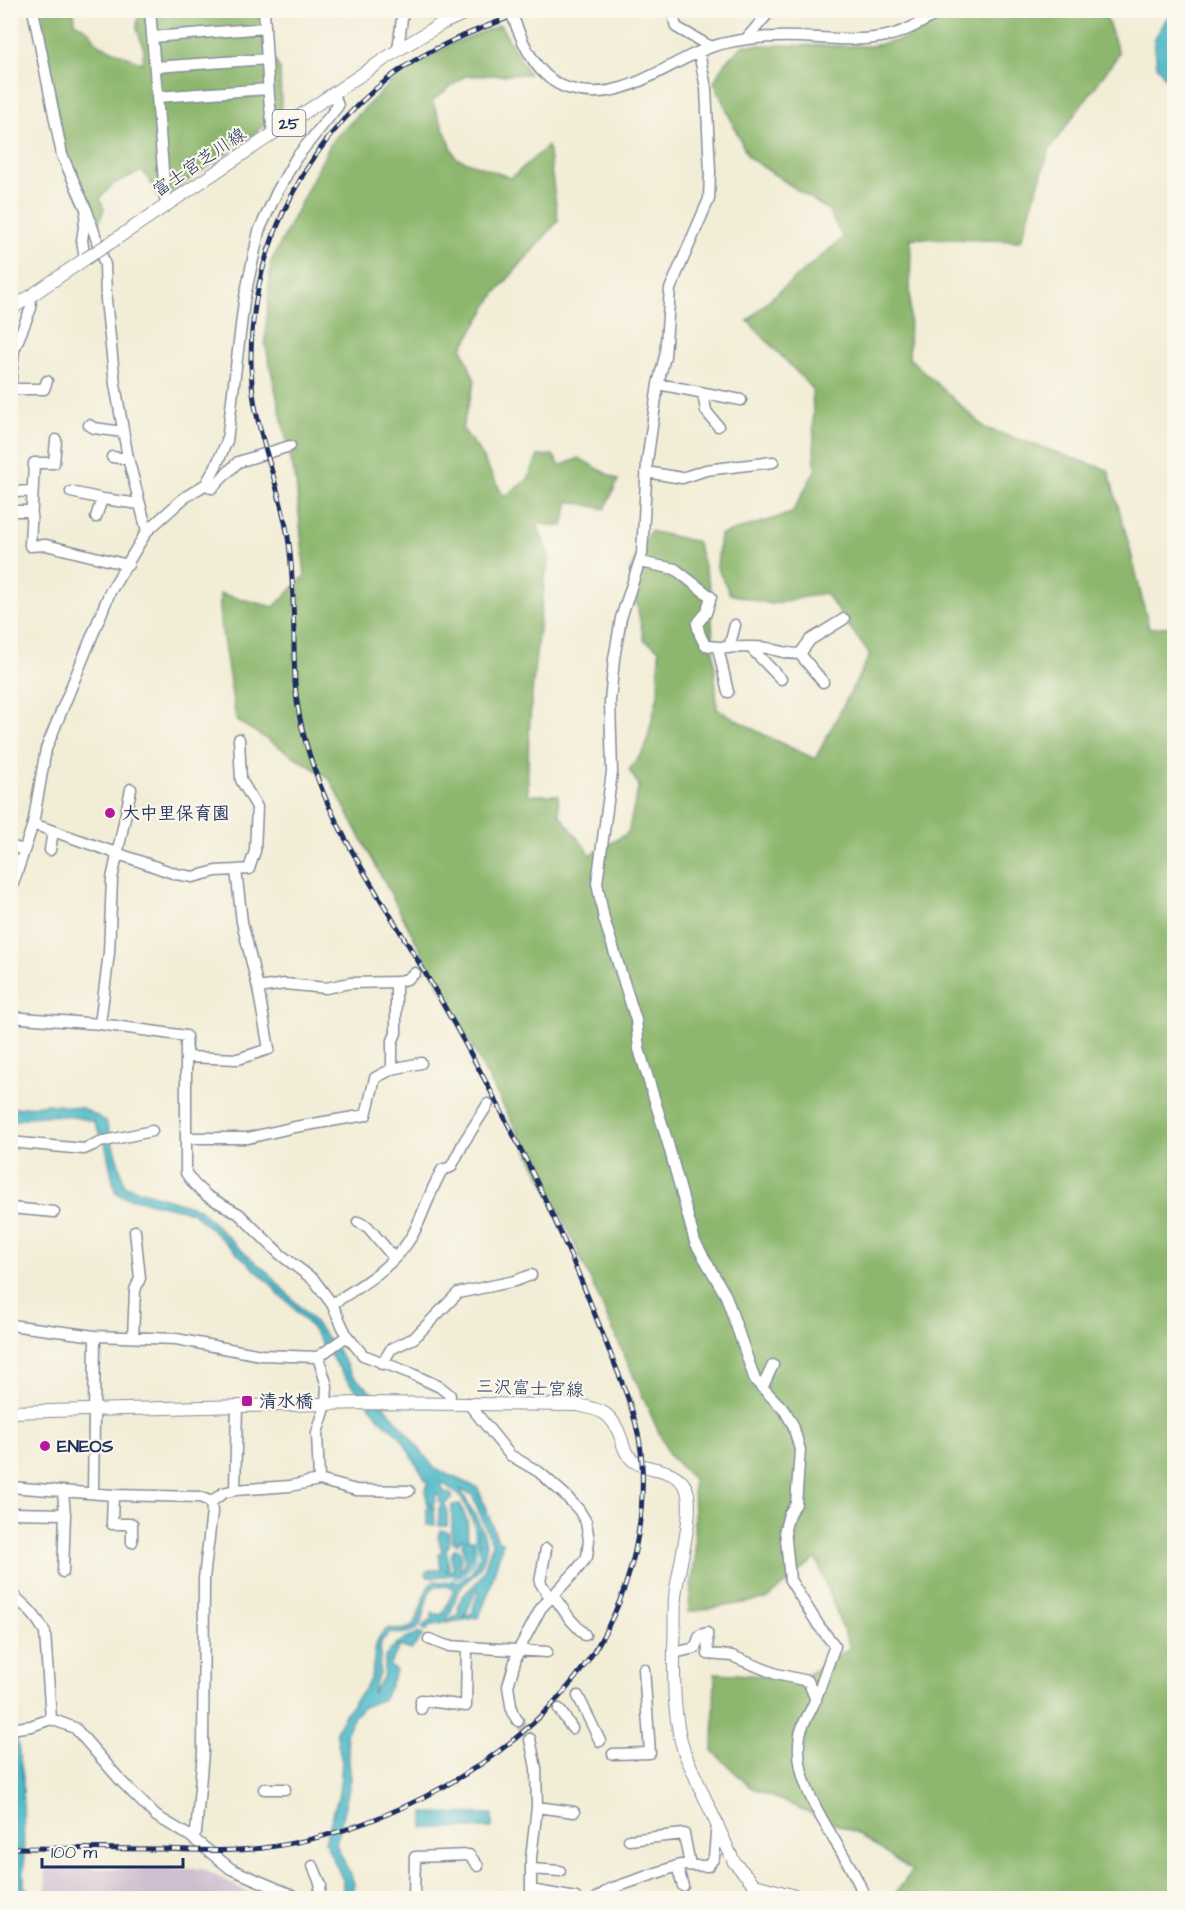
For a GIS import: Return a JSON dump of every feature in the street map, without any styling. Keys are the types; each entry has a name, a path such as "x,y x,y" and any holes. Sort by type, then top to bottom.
{"main road":[{"name":"富士宮芝川線","path":"14,307 398,51 444,23 472,10"},
{"name":"三沢富士宮線","path":"10,1412 387,1403 578,1405 596,1408 606,1413 616,1424 626,1454 632,1460 663,1470 678,1478 686,1490 688,1508 675,1598 673,1694 684,1752 734,1862 755,1885 802,1899"}],"street":[{"path":"33,10 62,156 87,211 105,265 106,300 123,432 147,531"},
{"path":"150,10 166,206"},
{"path":"264,10 273,134"},
{"path":"398,51 404,10"},
{"path":"510,10 524,46 542,74 570,89 600,93 631,85 711,47 747,38 777,36 856,39 882,37 905,31 944,10"},
{"path":"672,10 676,27 711,47"},
{"path":"747,38 771,10"},
{"path":"152,37 265,28"},
{"path":"699,53 706,88 709,199 670,289 665,356 658,384 646,472 642,554 621,618 614,659 610,701 612,772 598,891 604,919 636,1020 639,1049 695,1242 726,1296 755,1380 785,1412 793,1425 800,1450 796,1504 789,1514 785,1529 790,1580 819,1626 835,1646 822,1677 816,1700 800,1735 799,1762 811,1798 850,1864 865,1899"},
{"path":"154,67 267,59"},
{"path":"157,97 268,89"},
{"path":"10,893 33,824 46,749 110,592 147,531 184,498 206,484 227,441 244,301 259,231 296,158 338,106 334,93"},
{"path":"85,259 82,240 87,211"},
{"path":"10,294 14,307"},
{"path":"30,297 31,308 14,350 10,388 44,388 47,381"},
{"path":"658,384 741,400"},
{"path":"703,393 706,411 718,426"},
{"path":"89,425 94,428 123,432"},
{"path":"56,440 54,463 34,463 30,546 46,545 128,565"},
{"path":"206,484 212,488 238,462 290,446"},
{"path":"112,457 128,459"},
{"path":"646,472 682,478 706,470 773,462"},
{"path":"13,492 32,492"},
{"path":"71,492 140,504"},
{"path":"96,517 102,499"},
{"path":"11,511 31,511"},
{"path":"640,562 675,569 711,597 706,613 697,624 705,645 724,648 767,648 785,654 800,654"},
{"path":"800,654 810,640 844,619"},
{"path":"728,692 724,648 735,625"},
{"path":"751,648 781,679"},
{"path":"800,654 823,682"},
{"path":"33,824 176,874 193,877 216,871 249,869 255,851 257,807 241,780 239,739"},
{"path":"100,1024 109,953 112,879 131,789"},
{"path":"50,850 53,831"},
{"path":"10,846 24,850"},
{"path":"186,1057 238,1059 269,1049 258,988 242,922 236,870"},
{"path":"258,988 285,984 326,988 350,983 396,982 407,979 415,973"},
{"path":"392,1069 392,1043 396,1033 396,982"},
{"path":"10,1017 100,1024 186,1036 186,1173 207,1196 239,1214 280,1254 314,1280 332,1304 342,1339 363,1355 440,1387 450,1395 449,1404"},
{"path":"186,1138 248,1138 295,1127 366,1115 375,1078 392,1069 421,1064"},
{"path":"332,1304 373,1278 412,1236 442,1170 451,1167 488,1104"},
{"path":"10,1142 84,1149 100,1142 152,1131"},
{"path":"10,1208 54,1212"},
{"path":"358,1222 368,1227 394,1258"},
{"path":"133,1337 135,1290 140,1278 135,1231"},
{"path":"382,1364 392,1348 414,1338 458,1293 515,1281 531,1275"},
{"path":"10,1325 95,1336 176,1339 261,1355 322,1354 342,1339"},
{"path":"93,1493 95,1336"},
{"path":"319,1480 317,1433 326,1405 327,1386 322,1354"},
{"path":"762,1388 773,1365"},
{"path":"468,1404 510,1455 538,1472 579,1510 586,1522 589,1540 586,1557 542,1608 519,1651 508,1686 512,1712 518,1722"},
{"path":"235,1490 237,1406"},
{"path":"211,1502 223,1493 235,1490 290,1486 319,1480 356,1490 410,1491"},
{"path":"10,1487 112,1495 200,1497 211,1502"},
{"path":"63,1492 65,1514 63,1572"},
{"path":"112,1495 112,1524 132,1524 132,1542"},
{"path":"190,1836 196,1832 203,1752 204,1590 211,1502"},
{"path":"10,1513 65,1514"},
{"path":"546,1549 540,1582 585,1635"},
{"path":"10,1593 28,1608 45,1633 51,1719"},
{"path":"674,1653 695,1648 700,1635 707,1633 708,1654 732,1656 776,1674 808,1681 816,1700"},
{"path":"429,1639 447,1646 547,1652"},
{"path":"421,1709 421,1700 466,1706 467,1647"},
{"path":"613,1754 650,1753 644,1669"},
{"path":"578,1696 600,1741"},
{"path":"559,1709 572,1728"},
{"path":"10,1729 31,1726 51,1719 75,1728 122,1782 156,1816 190,1836 231,1869 299,1899"},
{"path":"530,1739 536,1768 537,1807 531,1894 576,1899"},
{"path":"264,1789 285,1789"},
{"path":"537,1807 574,1812"},
{"path":"597,1899 610,1889 676,1866 708,1866 714,1858 717,1822"},
{"path":"629,1840 684,1834 690,1865"},
{"path":"414,1899 415,1857 469,1855 478,1866"},
{"path":"313,1866 321,1885 318,1899"},
{"path":"676,1866 684,1886"},
{"path":"531,1869 560,1871"}],"shaded area":[{"path":"46,1868 203,1869 259,1898 46,1898"}],"green space":[{"path":"42,11 74,11 75,22 90,32 98,44 142,63 144,50 137,29 138,11 263,11 263,39 280,69 281,111 250,137 160,200 142,171 113,184 100,198 104,209 98,225 74,190 48,67"},
{"path":"956,11 1104,11 1119,54 1049,150 1021,241 911,238 909,358 985,428 1108,470 1149,628 1174,626 1174,1898 892,1898 912,1871 855,1832 750,1787 713,1751 715,1673 802,1678 850,1648 816,1558 767,1599 688,1612 695,1558 693,1479 669,1455 561,1214 329,778 236,720 220,619 220,594 274,607 305,576 296,482 265,343 271,262 332,141 398,75 452,44 500,25 529,74 465,76 432,101 456,158 511,178 548,146 558,221 494,295 462,348 475,381 462,428 477,448 504,497 528,479 538,456 553,455 560,466 579,458 618,480 605,509 569,501 563,526 537,524 550,560 545,576 533,686 528,795 558,795 559,814 591,855 628,833 639,785 629,770 645,749 658,695 659,649 644,640 630,570 650,531 697,542 710,587 717,709 815,759 870,655 825,593 771,604 730,594 717,567 720,535 792,513 815,471 812,388 748,321 769,300 843,238 828,210 748,157 714,82 725,62 744,45 872,46 904,39 928,24"}],"water":[{"path":"1171,11 1174,11 1174,87 1157,66 1154,40"},
{"path":"47,1104 82,1108 106,1121 125,1186 198,1208 267,1272 314,1322 338,1351 352,1375 371,1391 394,1417 435,1469 478,1488 498,1541 503,1542 479,1617 464,1620 465,1616 474,1612 479,1591 477,1589 463,1620 445,1623 432,1625 425,1631 422,1628 432,1620 432,1613 442,1615 454,1590 449,1586 434,1587 429,1592 420,1626 406,1633 391,1633 381,1641 379,1672 372,1694 383,1678 385,1657 396,1644 418,1633 423,1635 411,1650 400,1646 389,1665 396,1671 384,1699 363,1707 354,1716 346,1735 351,1779 336,1844 354,1883 351,1898 343,1898 343,1880 325,1842 339,1794 342,1763 336,1731 369,1682 379,1637 390,1628 401,1630 410,1628 419,1615 424,1597 433,1581 458,1583 472,1572 480,1554 477,1531 462,1498 443,1483 441,1485 445,1493 453,1497 444,1505 447,1508 447,1526 439,1526 441,1505 440,1496 436,1493 432,1506 435,1525 427,1525 429,1506 426,1486 428,1484 400,1436 380,1419 348,1381 311,1327 271,1284 192,1212 121,1196 115,1191 105,1142 93,1121 52,1116 32,1117 11,1122 10,1109","holes":["461,1490 472,1494 492,1543 481,1575 461,1598 459,1614 445,1623 458,1591 476,1572 484,1559 486,1549 482,1529"]},
{"path":"460,1504 467,1521 468,1540 473,1540 471,1558 460,1574 427,1576 426,1572 429,1570 441,1570 439,1553 442,1551 438,1536 441,1530 449,1532 449,1546 446,1549 449,1567 446,1570 454,1570 451,1557 454,1549 458,1549 461,1554 460,1569 465,1564 462,1543 464,1540 461,1539 457,1544 452,1541 452,1505"},
{"path":"10,1696 23,1778 24,1887 28,1889 32,1898 11,1898"},
{"path":"424,1813 492,1814 492,1828 424,1828"}],"waterway":[{"path":"445,1584 463,1574 472,1562 476,1546 475,1526"}],"tunnel":[{"path":"518,1721 530,1739"}],"railway":[{"path":"10,1848 213,1850 263,1848 304,1841 345,1830 386,1815 425,1797 463,1775 499,1751 532,1724 561,1695 599,1644 625,1587 639,1527 642,1495 640,1446 627,1395 584,1286 525,1157 435,990 352,852 316,775 302,729 295,683 292,579 286,524 259,424 252,384 252,340 257,296 268,253 284,212 304,173 330,137 359,104 408,64 458,38 529,10"}],"place":[{"name":"大中里保育園","path":"110,813"},
{"name":"清水橋","path":"247,1401"},
{"name":"ENEOS","path":"45,1446"}]}
